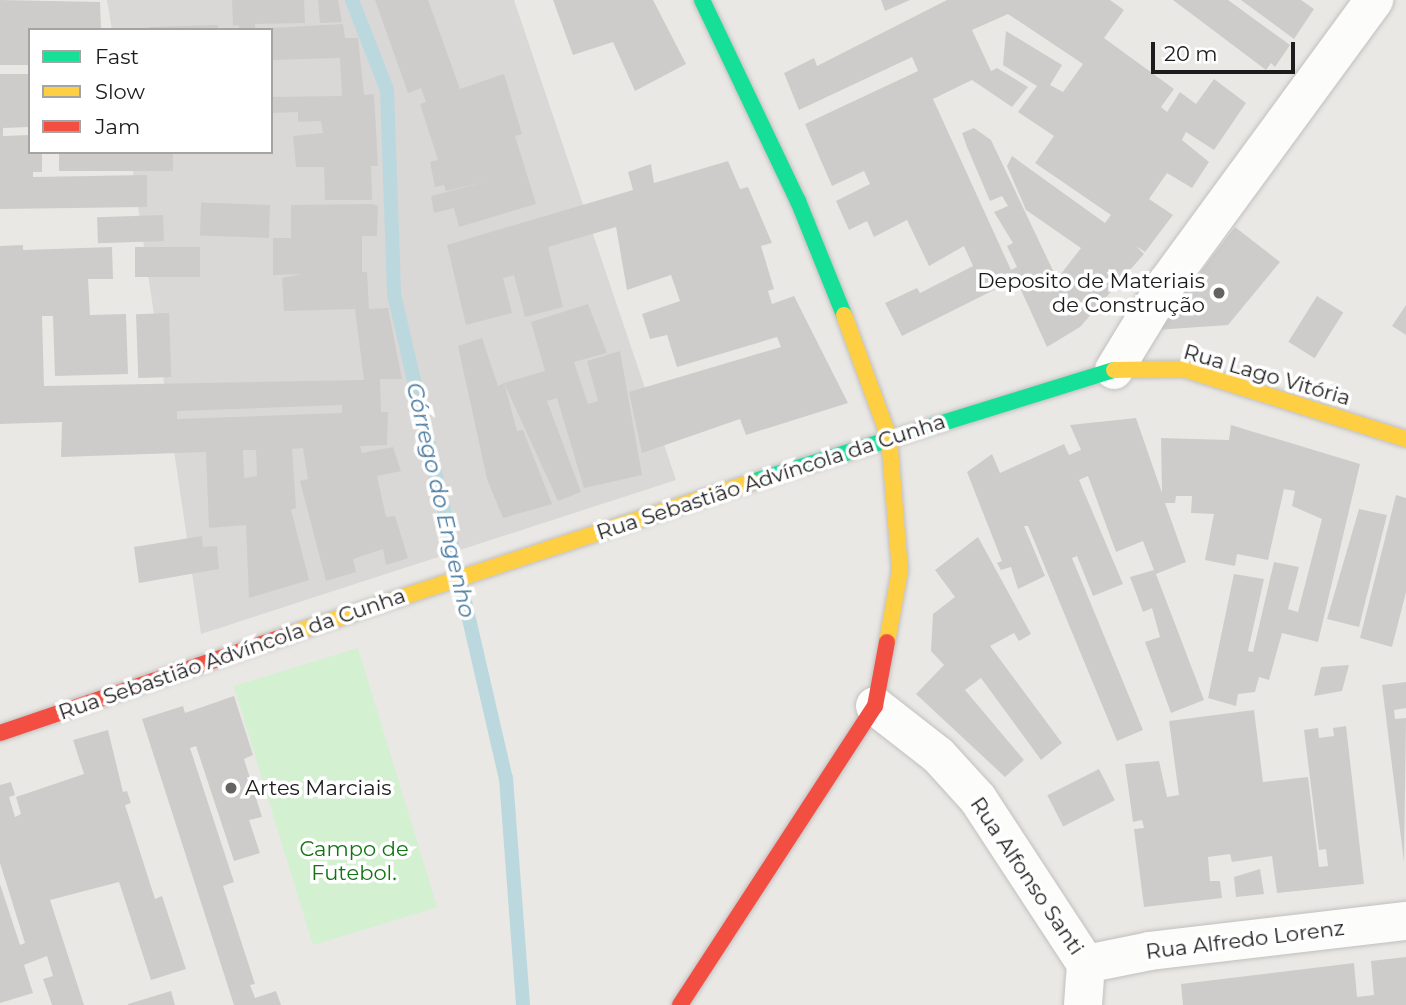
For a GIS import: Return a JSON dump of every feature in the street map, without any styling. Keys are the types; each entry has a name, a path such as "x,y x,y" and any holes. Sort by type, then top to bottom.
{"street":[{"path":"680,1005 875,706 900,570 889,437 798,201 702,0"},
{"path":"1114,370 1167,283 1374,0"},
{"name":"Rua Lago Vitória","path":"1114,370 1184,369 1406,439"},
{"name":"Rua Sebastião Advíncola da Cunha","path":"0,733 425,588 513,562 889,437 1114,370"},
{"name":"Rua Alfonso Santi","path":"875,706 938,755 978,799 1086,964 1083,1005"},
{"name":"Rua Alfredo Lorenz","path":"1086,964 1150,951 1406,921"}],"shaded area":[{"path":"107,0 514,0 676,480 201,634 130,154 273,154 273,28 112,28"}],"green space":[{"name":"Campo de Futebol.","path":"358,648 437,907 313,945 234,686"}],"building":[{"path":"0,0 100,2 101,28 28,28 28,65 0,65"},
{"path":"232,0 304,0 305,23 255,24 255,28 233,26"},
{"path":"318,0 338,0 342,22 320,23"},
{"path":"375,0 428,0 460,89 504,74 522,134 515,136 536,204 459,227 454,208 434,213 431,196 489,181 446,191 444,185 435,187 430,162 438,160 420,104 426,102 421,88 408,93"},
{"path":"553,0 653,0 686,64 635,91 613,42 573,55"},
{"path":"881,0 910,0 885,11"},
{"path":"947,0 1110,0 1124,10 1104,38 1174,89 1161,107 1167,112 1180,92 1196,104 1214,79 1246,103 1214,150 1186,132 1182,140 1209,162 1192,188 1167,173 1149,199 1173,215 1145,252 1136,246 1144,254 1080,327 1047,347 1016,279 902,336 885,303 917,288 920,293 973,266 964,246 929,266 907,220 874,237 867,221 849,230 836,201 870,184 864,171 832,186 805,124 918,71 912,57 799,110 784,73 814,58 817,66","holes":["1008,14 1083,64 1063,92 1050,85 1062,65 1006,31 1003,65 1037,86 1018,112 1054,136 1035,163 1111,215 1105,223 1012,156 1007,166 1026,210 1081,248 1057,279 991,140 974,128 962,133 990,201 1002,196 1008,206 994,212 1013,243 1007,246 1017,267 1011,270 933,99 972,80 1012,107 1028,87 997,68 991,71 972,30"]},
{"path":"1173,0 1228,0 1290,45 1275,67 1271,63 1266,70"},
{"path":"1241,0 1301,0 1314,9 1294,39"},
{"path":"343,24 345,38 358,38 364,95 374,94 378,166 371,166 372,200 325,200 324,167 296,167 293,136 323,133 321,121 298,122 298,112 273,113 273,97 342,96 340,58 273,60 271,28"},
{"path":"218,25 218,28 149,27"},
{"path":"0,74 28,74 28,127 3,128 3,136 28,135 28,154 42,154 42,172 33,172 33,177 147,175 147,207 0,209"},
{"path":"59,154 173,154 173,171 59,171"},
{"path":"728,161 740,189 748,187 772,243 761,246 774,289 768,291 772,304 794,296 848,403 746,435 740,419 642,453 629,392 781,347 777,337 677,367 667,335 650,339 642,314 680,301 671,275 627,290 616,227 548,247 563,307 525,317 514,275 503,278 512,313 466,325 447,245 633,190 628,172 651,164 654,183"},
{"path":"201,203 270,205 269,238 200,236"},
{"path":"291,205 378,206 377,236 362,236 362,272 367,272 369,309 388,308 402,379 380,379 381,412 388,412 387,445 360,446 362,453 393,447 401,471 377,476 386,517 395,516 408,558 386,565 383,549 353,559 356,572 326,581 300,481 308,479 303,448 292,449 296,508 291,510 309,580 249,598 246,525 209,528 206,452 61,457 62,422 0,424 0,246 23,245 23,250 112,247 113,279 88,279 90,315 126,314 128,374 55,376 53,316 42,316 44,386 364,380 355,309 284,311 282,278 302,274 273,275 273,238 291,238","holes":["342,405 342,413 177,419 177,411","243,450 256,450 257,476 244,478"]},
{"path":"163,215 164,241 98,243 97,217"},
{"name":"Deposito de Materiais de Construção","path":"1235,227 1280,262 1228,325 1156,330"},
{"path":"135,247 200,247 200,277 135,277"},
{"path":"1317,296 1343,312 1315,358 1288,342"},
{"path":"588,304 607,353 574,362 588,404 598,401 587,361 620,351 642,475 584,488 557,398 547,401 581,492 558,501 504,383 545,371 531,322"},
{"path":"1406,305 1406,335 1392,326"},
{"path":"169,313 171,377 138,378 136,314"},
{"path":"482,338 498,386 504,383 517,431 523,430 552,504 503,518 487,479 458,346"},
{"path":"1136,418 1162,493 1161,438 1229,440 1231,425 1360,464 1318,642 1282,633 1269,680 1259,677 1255,692 1238,694 1236,706 1208,698 1234,574 1264,579 1248,651 1253,652 1274,562 1299,567 1288,609 1298,612 1322,519 1292,506 1295,491 1284,489 1268,560 1237,554 1235,566 1205,560 1214,514 1191,513 1192,496 1176,496 1175,503 1165,503 1186,562 1156,574 1204,700 1171,713 1145,642 1160,637 1152,608 1143,612 1130,577 1154,570 1143,541 1116,552 1088,476 1079,480 1123,584 1093,596 1077,556 1072,558 1143,730 1117,741 1028,526 1024,526 1045,576 1018,589 1011,567 1001,570 997,563 1002,561 967,472 992,454 1000,473 1064,444 1069,455 1081,450 1070,425"},
{"path":"1396,495 1406,498 1406,592 1392,647 1360,638"},
{"path":"1359,509 1387,515 1359,627 1327,619"},
{"path":"202,536 203,547 217,546 219,569 139,583 134,547"},
{"path":"978,537 1031,634 1019,641 1014,633 990,646 1062,743 1041,760 981,678 965,690 1024,760 1005,777 916,694 944,665 931,651 933,614 955,597 935,570"},
{"path":"1349,665 1342,691 1314,696 1321,667"},
{"path":"1406,682 1406,708 1394,710 1395,719 1406,718 1404,862 1382,685"},
{"path":"234,696 253,755 244,759 262,817 249,820 260,853 234,861 196,746 190,748 234,882 223,886 255,984 250,985 255,998 276,991 281,1005 234,1005 142,719 183,706 185,713"},
{"path":"1254,710 1263,782 1308,777 1319,867 1328,866 1326,849 1319,850 1304,730 1318,728 1319,738 1334,736 1333,728 1346,726 1364,884 1277,893 1272,856 1232,862 1230,854 1208,857 1210,881 1220,881 1222,898 1144,907 1134,829 1144,828 1142,820 1133,822 1125,764 1159,761 1167,797 1179,795 1169,721"},
{"path":"108,730 123,792 127,791 131,803 125,805 155,899 162,896 186,969 151,980 119,882 50,900 84,1005 52,1005 43,979 53,976 47,956 24,965 33,993 0,1003 0,884 20,945 25,943 0,863 0,785 11,782 15,795 9,797 15,817 21,814 16,797 84,774 73,740"},
{"path":"1099,769 1115,800 1063,827 1047,795"},
{"path":"1260,869 1264,894 1236,897 1234,877"},
{"path":"1406,957 1406,1005 1183,1005 1181,984 1354,963 1357,997 1374,995 1371,961"},
{"path":"171,991 175,1005 128,1005 128,1004"}],"waterway":[{"name":"Córrego do Engenho","path":"352,0 387,90 394,294 506,778 523,1005"}],"traffic: fast":[{"path":"702,0 798,201 844,315"},
{"path":"752,482 1114,370"}],"traffic: slow":[{"path":"844,315 889,437 900,570 887,642"},
{"path":"1114,370 1184,369 1406,439"},
{"path":"290,634 752,482"}],"traffic: jam":[{"path":"0,733 290,634"},
{"path":"680,1005 875,706 887,642"}],"place":[{"name":"Deposito de Materiais de Construção","path":"1219,293"},
{"name":"Artes Marciais","path":"231,788"}]}
